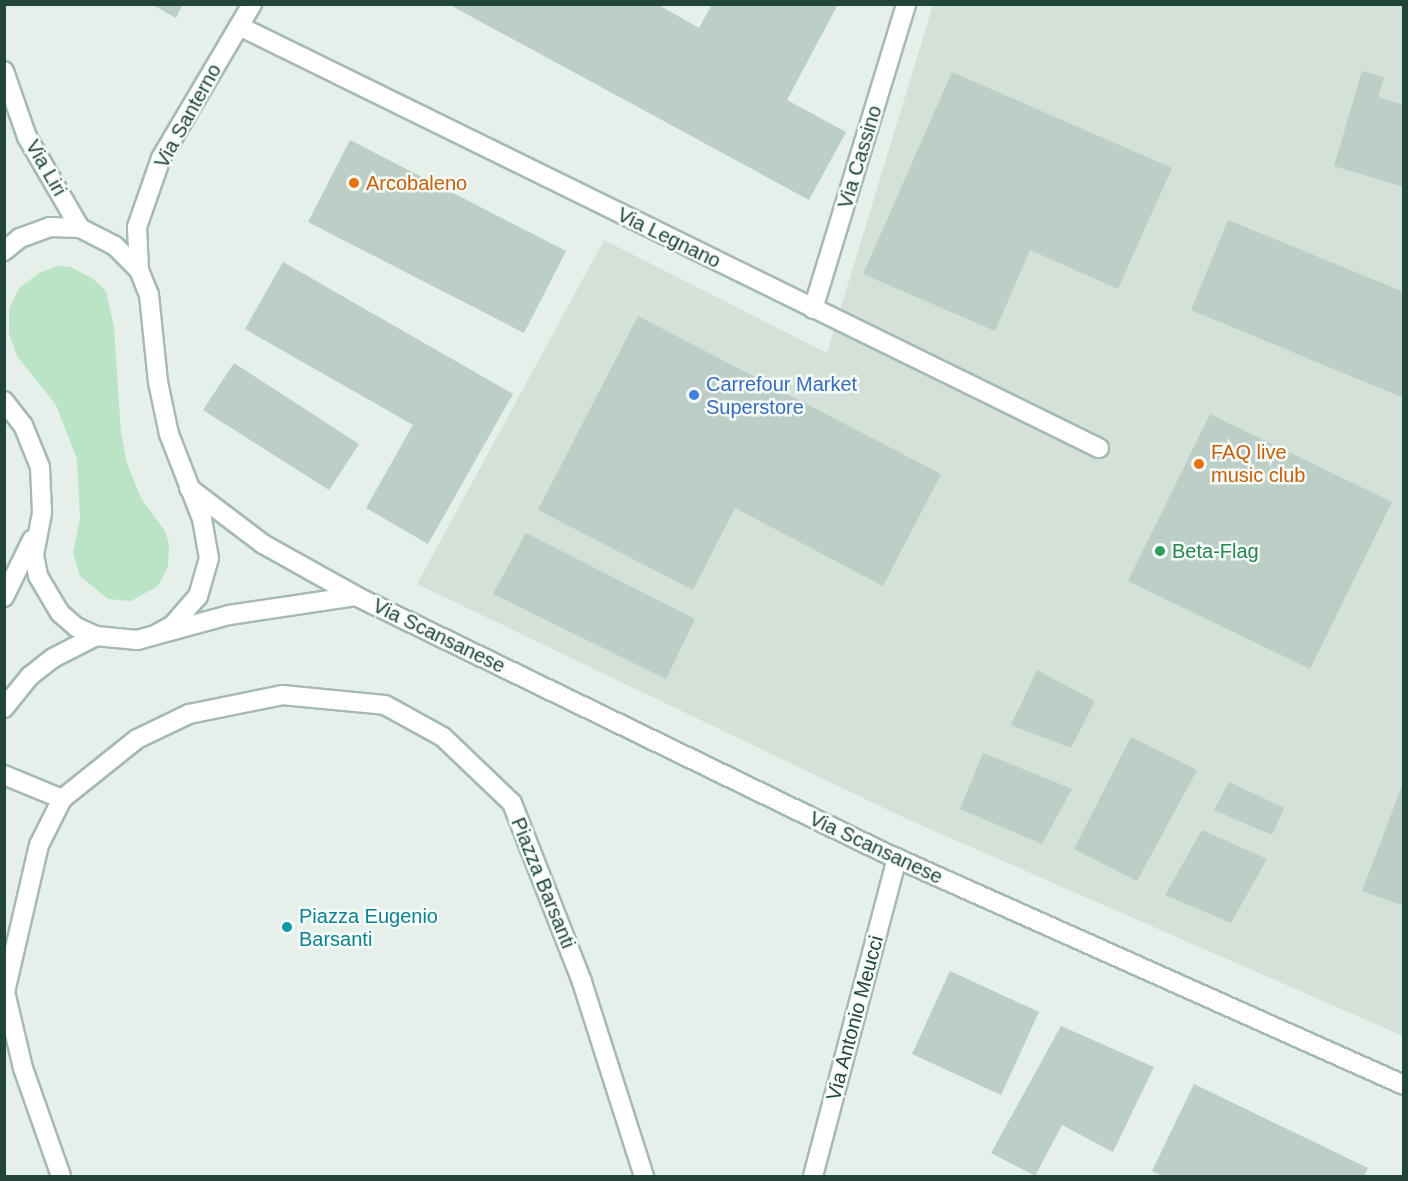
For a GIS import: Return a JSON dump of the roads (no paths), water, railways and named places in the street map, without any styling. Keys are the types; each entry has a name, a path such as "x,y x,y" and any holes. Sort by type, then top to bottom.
{"main road":[{"name":"Via Santerno","path":"139,270 137,227 161,158 252,4"},
{"name":"Via Cassino","path":"813,309 906,4"},
{"name":"Via Legnano","path":"239,26 1099,448"},
{"name":"Via Liri","path":"4,71 27,137 80,228"},
{"name":"Via Scansanese","path":"4,251 20,238 50,227 80,228 115,246 139,270 149,295 158,382 169,434 207,538 205,577 187,612 157,634"},
{"name":"Via Scansanese","path":"4,401 23,425 40,467 42,513 36,533 38,576 46,596 60,613 96,636 126,640 229,615 356,596"},
{"name":"Via Scansanese","path":"189,488 263,544 356,596 897,858 1404,1084"},
{"path":"4,597 36,533"},
{"path":"4,708 30,676 53,658 96,636"},
{"name":"Piazza Barsanti","path":"61,1176 23,1068 5,992 39,845 62,799 137,739 189,714 282,695 385,705 443,737 512,803 582,982 644,1176"},
{"path":"4,775 62,799"},
{"name":"Via Antonio Meucci","path":"813,1176 897,858"}],"place":[{"name":"Arcobaleno","path":"354,183"},
{"name":"Carrefour Market Superstore","path":"694,395"},
{"name":"FAQ live music club","path":"1199,464"},
{"name":"Beta-Flag","path":"1160,551"},
{"name":"Piazza Eugenio Barsanti","path":"287,927"}]}
